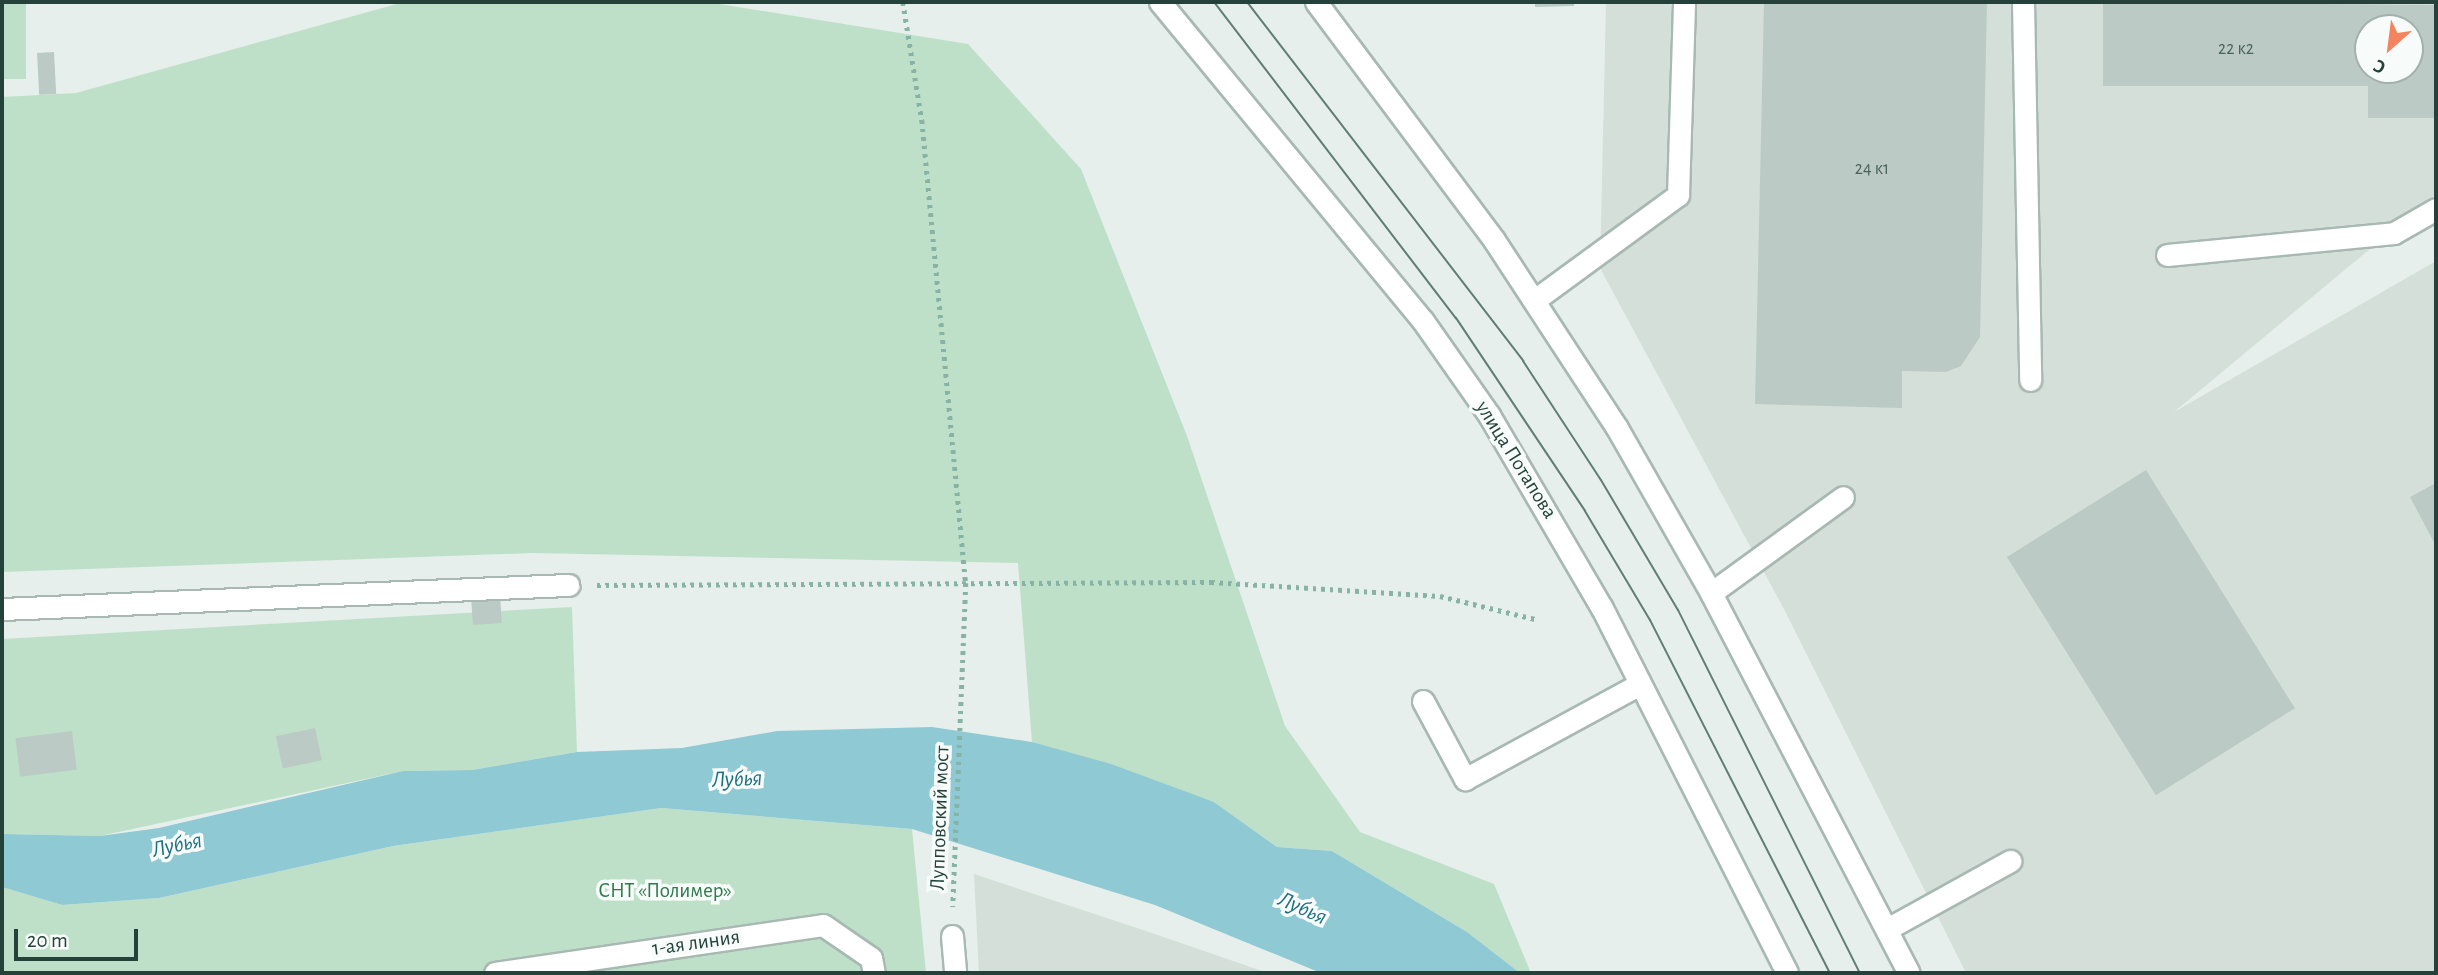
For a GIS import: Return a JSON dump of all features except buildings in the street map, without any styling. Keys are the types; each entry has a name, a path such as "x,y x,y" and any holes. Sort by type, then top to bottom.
{"street":[{"name":"улица Потапова","path":"1160,2 1438,341 1542,500 1640,684 1787,973"},
{"path":"1536,299 1678,195 1684,2"},
{"path":"2023,2 2030,380"},
{"path":"1325,5 1536,299 1711,593 1909,973"},
{"path":"2167,255 2394,233 2436,209"},
{"path":"1711,593 1843,497"},
{"path":"2,609 569,585"},
{"path":"1423,701 1465,779 1640,684"},
{"path":"1887,929 2010,862"},
{"name":"1-ая линия","path":"495,973 823,925 872,958 874,973"},
{"path":"952,936 956,973"}],"path":[{"name":"Лупповский мост","path":"903,2 922,120 966,583 952,936"},
{"path":"569,585 1211,582 1427,595 1535,619"}],"shaded area":[{"path":"1606,2 2436,2 2436,194 2174,412 2436,261 2436,973 1966,973 1785,611 1600,268"},
{"path":"974,874 1146,931 1268,973 979,973"}],"green space":[{"path":"2,2 26,2 26,79 2,79"},
{"path":"404,2 707,2 968,44 1081,169 1187,436 1285,726 1360,832 1494,884 1531,973 1520,973 1467,932 1332,851 1277,847 1214,802 1032,742 1018,563 533,553 2,572 2,97 76,93"},
{"path":"572,607 577,752 472,770 403,771 100,836 2,834 2,639"},
{"name":"СНТ «Полимер»","path":"661,808 912,829 926,973 2,973 2,887 62,905 159,898 393,846"}],"water":[{"name":"Лубья","path":"932,727 1032,742 1111,764 1214,802 1277,847 1332,851 1467,932 1520,973 1321,973 1155,905 912,829 661,808 393,846 159,898 62,905 2,887 2,834 100,836 159,828 403,771 472,770 577,752 682,748 777,731"}],"tram line":[{"path":"1214,2 1456,318 1585,511 1650,620 1830,973"},
{"path":"1247,2 1523,361 1601,480 1678,610 1860,973"}]}
